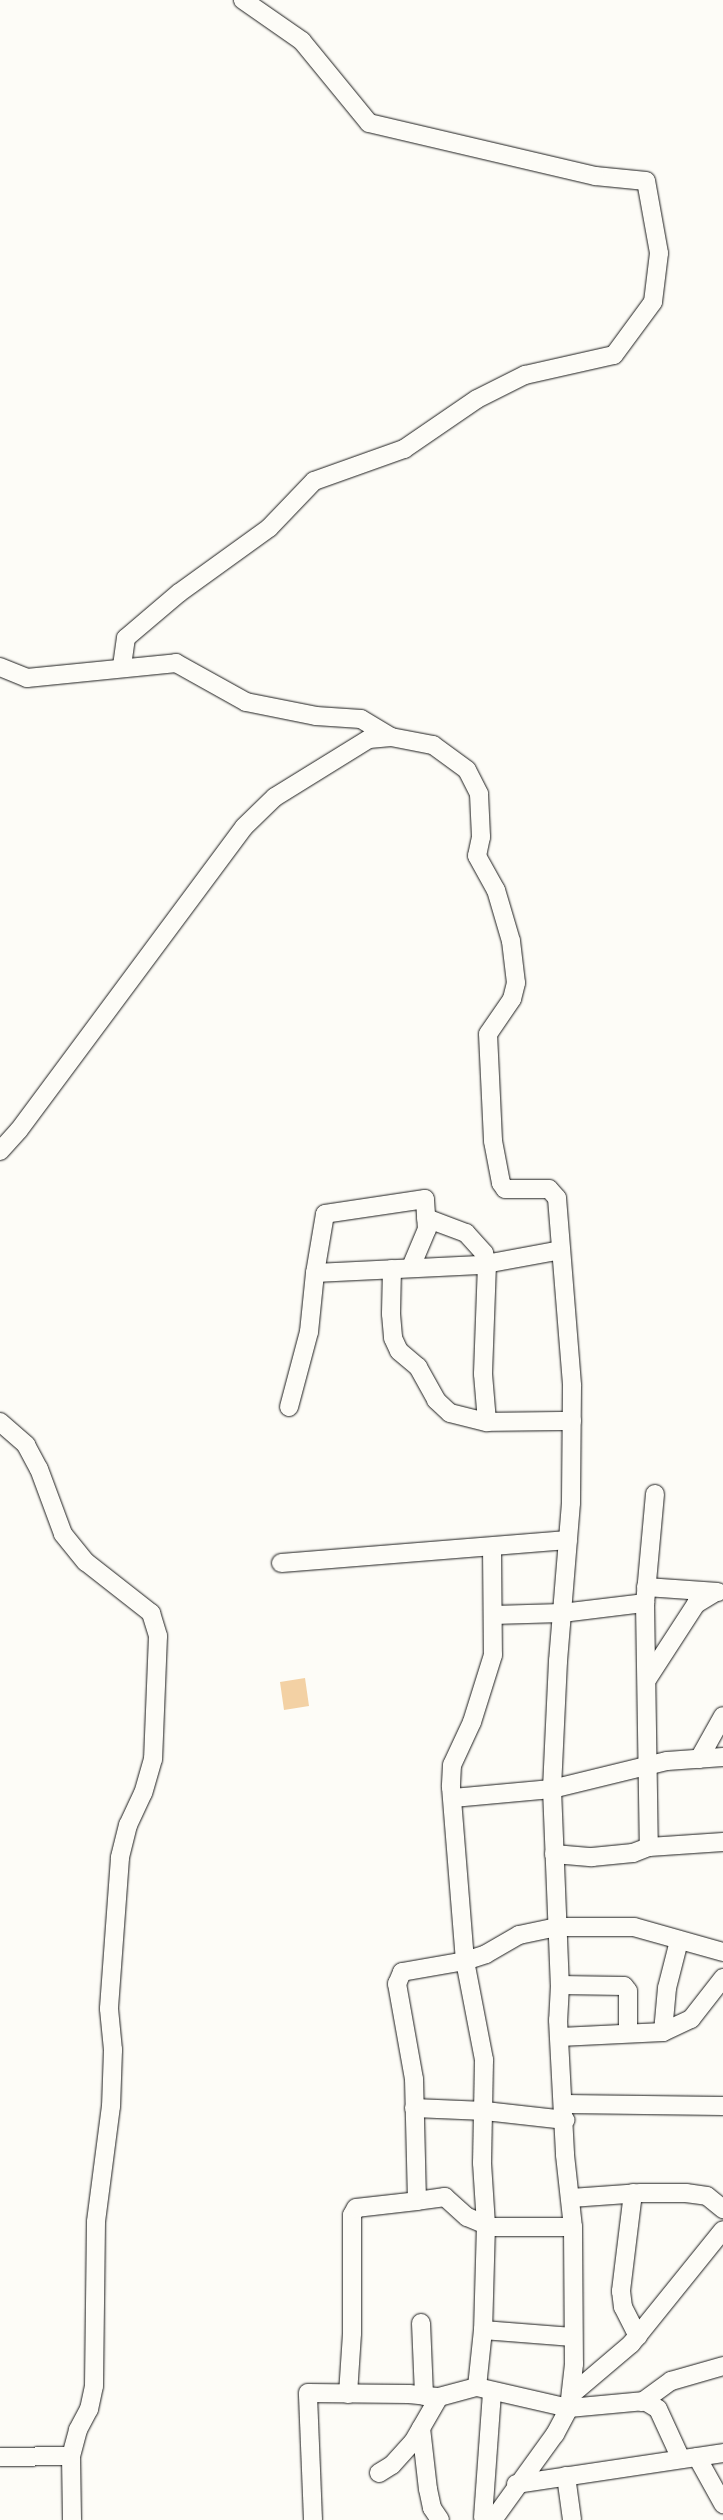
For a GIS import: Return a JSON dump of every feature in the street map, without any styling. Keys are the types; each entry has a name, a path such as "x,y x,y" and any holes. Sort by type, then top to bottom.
{"street":[{"path":"122,666 126,638 179,593 268,528 314,481 404,449 478,399 525,375 614,355 653,302 659,253 646,181 595,176 369,123 302,40 243,0"},
{"path":"0,667 27,678 122,666 176,663 246,702 316,716 361,718 392,737"},
{"path":"0,1151 19,1130 244,827 275,797 369,739 392,737 433,745 452,756 467,770 479,794 481,837 477,856 496,890 511,941 516,983 504,1012 490,1028 488,1039 493,1141 501,1183 505,1189 513,1191 549,1189 557,1198 568,1319 572,1421 568,1540 552,1789 560,1985 560,2037 566,2155 573,2227 573,2337 570,2402"},
{"path":"289,1407 309,1332 315,1273 325,1214 424,1199 427,1230 411,1267"},
{"path":"426,1218 466,1233 484,1252 487,1264 483,1374 488,1422"},
{"path":"315,1273 487,1264 561,1250"},
{"path":"392,1269 391,1322 393,1338 399,1351 418,1367 436,1400 450,1412 488,1422 572,1421"},
{"path":"0,1422 26,1444 39,1469 63,1534 86,1562 151,1613 158,1636 153,1759 143,1792 128,1825 120,1858 111,1959 111,2106 96,2222 94,2386 90,2409 78,2430 71,2456 72,2520"},
{"path":"649,1847 650,1766 645,1595 655,1494"},
{"path":"281,1563 492,1546 536,1540 568,1540"},
{"path":"487,2518 483,2330 486,2225 482,2163 485,2111 480,2029 465,1961 452,1765 472,1722 493,1655 492,1546"},
{"path":"493,1614 562,1613 645,1595 719,1592"},
{"path":"648,1678 696,1604 719,1592"},
{"path":"699,1759 723,1716"},
{"path":"453,1798 552,1789 650,1766 723,1757"},
{"path":"554,1854 592,1856 633,1853 649,1847 723,1842"},
{"path":"417,2201 414,2079 397,1984 402,1972 465,1961 486,1954 519,1935 558,1927 634,1927 723,1952"},
{"path":"663,2032 667,1988 679,1941"},
{"path":"560,2037 663,2032 692,2018 723,1978"},
{"path":"560,1985 624,1986 628,1991 628,2033"},
{"path":"414,2108 565,2112 723,2106"},
{"path":"571,2198 633,2193 708,2196 723,2209"},
{"path":"633,2193 621,2290 623,2307 638,2336"},
{"path":"348,2394 352,2333 352,2215 356,2208 445,2197 467,2217 486,2225 573,2227"},
{"path":"487,2518 555,2434 570,2402 638,2336 723,2230"},
{"path":"379,2473 392,2465 421,2428 432,2397 421,2323"},
{"path":"483,2330 573,2337"},
{"path":"642,2402 671,2381 723,2366"},
{"path":"314,2520 308,2394 432,2397 485,2389 570,2402 642,2402 658,2409 689,2458 723,2504"},
{"path":"421,2428 429,2495 432,2508 440,2520"},
{"path":"516,2484 723,2453"},
{"path":"0,2457 71,2456"},
{"path":"566,2476 572,2520"}],"building":[{"path":"305,1678 309,1706 284,1710 280,1682"}]}
